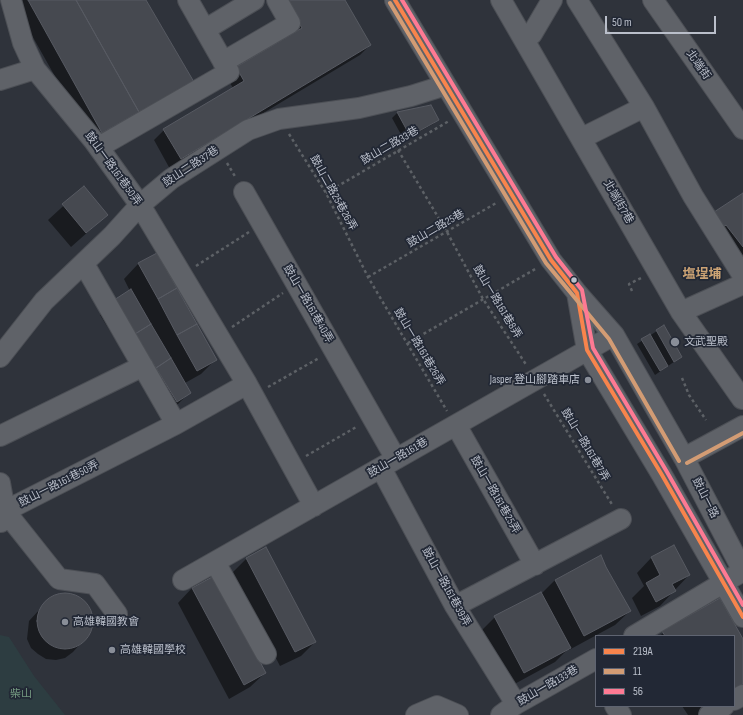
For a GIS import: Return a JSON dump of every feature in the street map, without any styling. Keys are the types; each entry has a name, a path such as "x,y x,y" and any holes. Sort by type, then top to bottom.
{"street":[{"name":"鼓山一路161巷50弄","path":"11,0 23,43 35,69 98,147 140,205 250,390 314,506"},
{"path":"206,29 254,0"},
{"path":"223,62 290,23 277,0"},
{"name":"鼓山一路","path":"395,0 551,260 577,293 614,335 684,458 743,571"},
{"name":"北端街7巷","path":"501,0 681,312 742,399"},
{"path":"520,33 532,34 552,0"},
{"path":"577,0 644,107 692,196 743,276"},
{"name":"北端街","path":"653,0 743,129"},
{"path":"98,147 229,72 193,2"},
{"path":"0,80 35,69"},
{"name":"鼓山二路37巷","path":"0,357 44,301 112,236 140,205 171,179 248,130 279,119 359,108 411,96 446,85"},
{"path":"582,138 644,107"},
{"name":"鼓山一路161巷40弄","path":"244,192 373,417 389,463"},
{"path":"84,264 176,424"},
{"path":"681,312 743,284"},
{"path":"577,293 587,350 662,475 743,617"},
{"name":"鼓山一路161巷","path":"183,580 614,335"},
{"path":"0,436 143,366"},
{"name":"鼓山一路161巷50弄","path":"3,518 176,424 250,390"},
{"name":"鼓山一路161巷25弄","path":"456,425 535,565"},
{"path":"684,458 743,426"},
{"name":"鼓山一路161巷39弄","path":"389,463 456,606 509,710"},
{"path":"0,483 3,518 59,578 96,584 117,614"},
{"path":"456,606 621,519"},
{"path":"215,562 266,654"},
{"path":"636,635 743,571"},
{"name":"鼓山一路133巷","path":"509,710 594,666"},
{"path":"416,715 437,706 458,715"},
{"path":"708,715 722,707"}],"path":[{"name":"鼓山二路33巷","path":"326,193 464,113"},
{"name":"鼓山二路25巷26弄","path":"279,119 326,193 368,278"},
{"path":"219,149 244,192"},
{"name":"鼓山一路161巷8弄","path":"398,150 447,232 484,299 536,380"},
{"name":"鼓山二路25巷","path":"368,278 511,194"},
{"path":"182,274 262,224"},
{"path":"408,343 551,260"},
{"path":"632,291 629,284 644,276"},
{"name":"鼓山一路161巷26弄","path":"368,278 456,425"},
{"path":"218,336 296,284"},
{"path":"250,390 334,350"},
{"path":"682,378 689,395 706,420"},
{"name":"鼓山一路161巷7弄","path":"536,380 621,519"},
{"path":"291,465 373,417"}],"green space":[{"name":"柴山","path":"0,635 9,637 34,676 65,715 0,715"}],"building":[{"path":"28,0 76,0 139,112 102,133"},
{"path":"76,0 146,0 194,82 139,112"},
{"path":"285,0 345,0 371,45 181,159 163,129 244,81 236,67 302,28"},
{"path":"431,105 439,120 410,136 397,112"},
{"path":"84,186 108,215 86,233 62,204"},
{"path":"743,193 743,247 726,225 722,228 711,214"},
{"path":"157,253 177,288 158,299 138,263"},
{"path":"177,288 197,324 177,335 158,299"},
{"path":"131,289 151,324 135,334 114,300"},
{"path":"151,324 171,358 156,368 135,334"},
{"path":"197,324 217,360 197,371 177,335"},
{"name":"文武聖殿","path":"664,325 682,357 674,362 656,330"},
{"name":"文武聖殿","path":"650,334 668,366 660,371 641,339"},
{"path":"171,358 191,393 177,402 156,368"},
{"path":"674,545 690,575 672,584 676,591 656,602 646,583 660,575 651,557"},
{"path":"266,547 316,642 295,652 246,558"},
{"path":"601,555 606,567 631,611 584,636 555,580"},
{"path":"214,576 266,673 244,685 192,588"},
{"path":"541,592 571,648 524,673 494,616"},
{"name":"高雄韓國教會","path":"59,593 71,593 81,597 89,605 93,615 93,627 89,637 81,645 71,649 59,649 49,645 41,637 37,627 37,615 41,605 49,597"},
{"path":"720,598 743,639 743,684 735,689 735,635 664,635 662,631"}],"transit line":[{"name":"219A","path":"395,0 551,260 577,293 587,350 662,475 743,617"},
{"name":"56","path":"402,0 556,257 582,290 593,348 667,472 743,605"},
{"name":"11","path":"390,3 546,263 609,339 679,461"},
{"name":"11","path":"687,463 743,433"}],"place":[{"name":"文武聖殿","path":"675,342"},
{"name":"Jasper 登山腳踏車店","path":"588,380"},
{"name":"高雄韓國教會","path":"65,622"},
{"name":"高雄韓國學校","path":"112,650"}],"district":[{"name":"塩埕埔","path":"702,275"}]}
